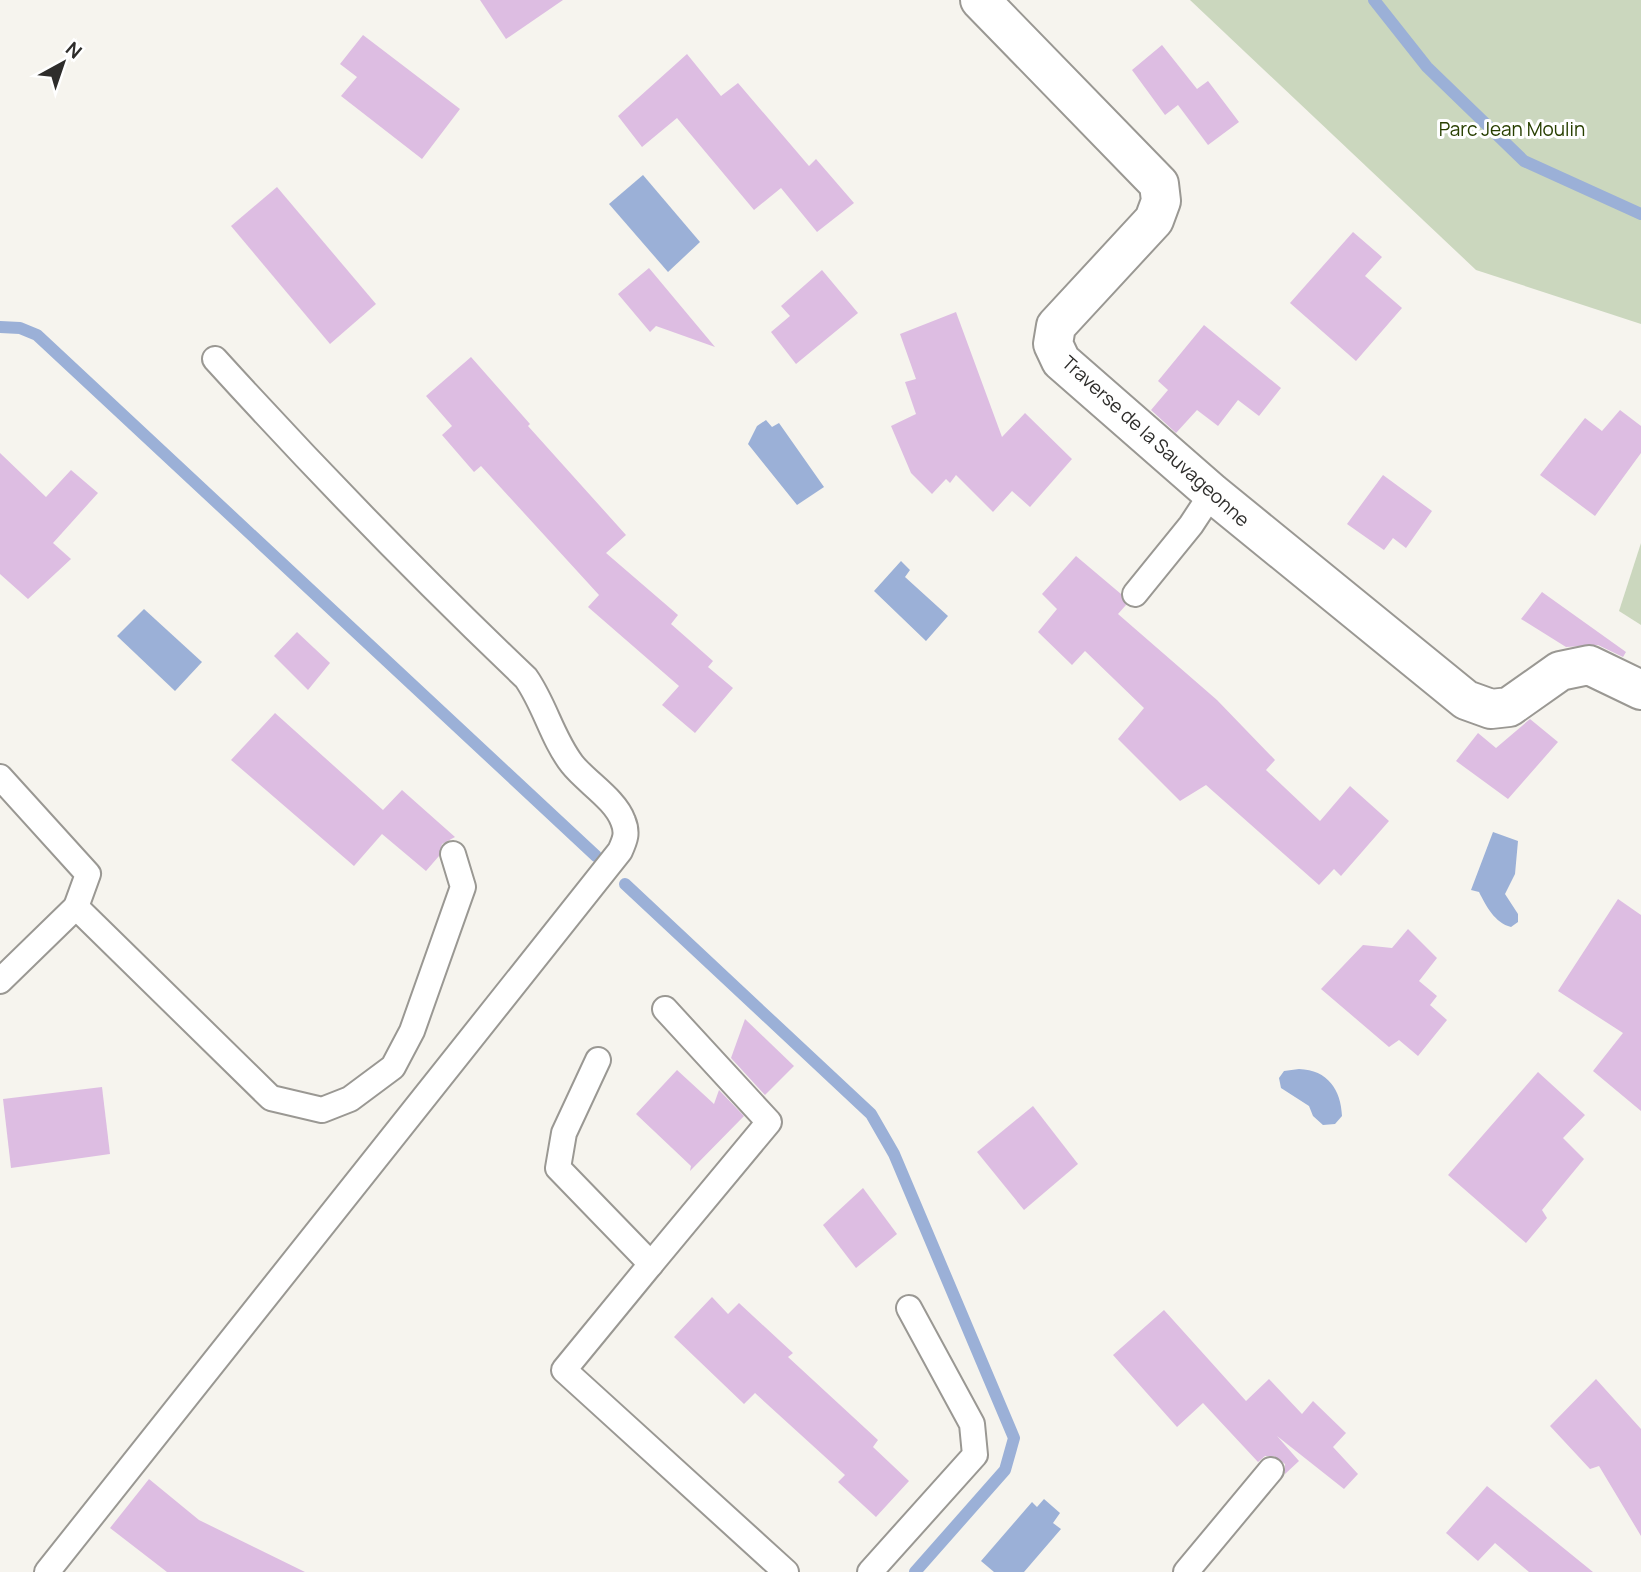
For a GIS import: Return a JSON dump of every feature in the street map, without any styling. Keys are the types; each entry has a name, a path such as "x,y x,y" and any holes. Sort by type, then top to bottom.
{"street":[{"name":"Traverse de la Sauvageonne","path":"980,0 1159,184 1161,201 1154,220 1056,326 1053,344 1061,361 1212,493 1466,700 1491,709 1508,708 1560,671 1589,665 1641,690"}],"lane":[{"path":"47,1572 620,851 627,834 622,818 572,764 559,744 540,698 526,678 400,557 215,359"},
{"path":"1136,594 1212,493"},
{"path":"0,777 88,874 76,907 0,981"},
{"path":"76,907 271,1098 322,1110 350,1099 393,1067 406,1043 463,887 453,854"},
{"path":"665,1009 769,1122 564,1370 786,1572"},
{"path":"598,1060 564,1133 558,1168 651,1264"},
{"path":"870,1572 975,1455 972,1424 909,1308"},
{"path":"1186,1572 1271,1470"}],"green space":[{"name":"Parc Jean Moulin","path":"1190,0 1641,0 1641,324 1476,270"},
{"path":"1641,543 1641,625 1619,611"}],"water":[{"path":"643,175 700,242 668,272 609,204"},
{"path":"766,420 772,427 779,423 824,487 797,505 748,444 757,426"},
{"path":"901,561 910,570 905,577 948,616 926,641 874,591"},
{"path":"144,609 202,662 175,691 117,636"},
{"path":"1493,832 1518,841 1515,874 1505,894 1518,914 1518,922 1511,927 1496,918 1479,892 1471,890"},
{"path":"1299,1069 1318,1073 1336,1090 1342,1116 1335,1124 1323,1125 1313,1116 1309,1106 1281,1088 1279,1078 1284,1071"},
{"path":"1044,1499 1060,1513 1053,1523 1061,1529 1024,1572 994,1572 981,1561 1032,1502 1037,1507"}],"building":[{"path":"480,0 563,0 506,39"},
{"path":"363,35 460,109 422,159 341,96 357,77 340,64"},
{"path":"1162,45 1197,89 1208,81 1239,122 1208,145 1178,105 1165,115 1132,70"},
{"path":"687,54 721,96 738,83 809,166 816,159 854,203 817,232 781,188 754,210 677,118 642,147 618,116"},
{"path":"277,187 376,304 330,344 231,226"},
{"path":"1353,232 1382,257 1365,276 1402,308 1356,361 1290,303"},
{"path":"649,268 715,347 656,326 650,332 618,294"},
{"path":"822,270 858,313 796,364 771,332 790,316 781,306"},
{"path":"956,312 1002,437 1025,413 1072,459 1030,507 1012,491 993,512 956,475 950,483 946,479 932,494 911,473 891,426 916,414 905,382 916,379 900,334"},
{"path":"1204,325 1281,388 1259,416 1238,400 1218,426 1197,410 1176,433 1151,410 1168,390 1158,381"},
{"path":"471,357 530,424 528,426 626,535 606,553 678,615 671,624 713,661 708,667 733,688 695,733 662,705 679,686 588,607 599,595 481,466 474,472 442,435 452,426 426,396"},
{"path":"1620,410 1641,426 1641,453 1595,516 1540,475 1585,418 1602,431"},
{"path":"0,453 46,497 71,470 98,493 53,543 71,559 28,599 0,574"},
{"path":"1383,475 1432,511 1406,548 1393,538 1384,550 1347,524"},
{"path":"1076,556 1121,594 1126,605 1118,614 1217,700 1275,760 1266,770 1320,821 1350,786 1389,821 1341,876 1334,869 1319,885 1206,785 1180,801 1118,739 1144,708 1085,651 1072,665 1038,632 1057,609 1042,594"},
{"path":"1542,592 1626,652 1623,657 1598,645 1566,647 1521,619"},
{"path":"297,632 330,663 308,690 274,656"},
{"path":"275,713 383,810 402,790 455,837 442,844 439,856 426,871 382,834 354,866 231,760"},
{"path":"1530,719 1558,742 1508,799 1456,761 1478,733 1496,748"},
{"path":"1618,899 1641,915 1641,1111 1593,1071 1623,1033 1558,991"},
{"path":"1408,929 1437,958 1419,981 1437,996 1430,1005 1447,1020 1418,1056 1399,1040 1389,1047 1321,989 1363,945 1392,948"},
{"path":"745,1019 794,1066 765,1095 731,1058"},
{"path":"677,1070 714,1104 719,1090 744,1116 690,1171 691,1166 636,1114"},
{"path":"1538,1072 1585,1115 1563,1138 1584,1159 1542,1210 1547,1218 1526,1243 1448,1175"},
{"path":"102,1087 110,1154 11,1168 3,1099"},
{"path":"1033,1106 1078,1164 1024,1210 977,1152"},
{"path":"863,1188 897,1234 856,1268 823,1225"},
{"path":"712,1297 728,1314 739,1303 793,1353 788,1357 878,1440 873,1447 909,1481 876,1517 838,1482 845,1475 755,1393 744,1404 674,1337"},
{"path":"1164,1310 1246,1401 1269,1379 1302,1414 1313,1401 1346,1433 1333,1447 1358,1474 1344,1489 1277,1436 1299,1461 1285,1474 1285,1464 1274,1456 1265,1456 1258,1462 1203,1403 1177,1427 1113,1355"},
{"path":"1596,1379 1641,1429 1641,1536 1599,1466 1590,1469 1550,1426"},
{"path":"149,1479 199,1520 305,1572 167,1572 110,1528"},
{"path":"1487,1486 1593,1572 1529,1572 1495,1543 1478,1561 1446,1533"}],"waterway":[{"path":"1374,0 1427,67 1524,161 1641,214"},
{"path":"0,327 20,328 37,335 596,856"},
{"path":"625,884 871,1114 894,1154 1014,1438 1005,1470 915,1572"}]}
